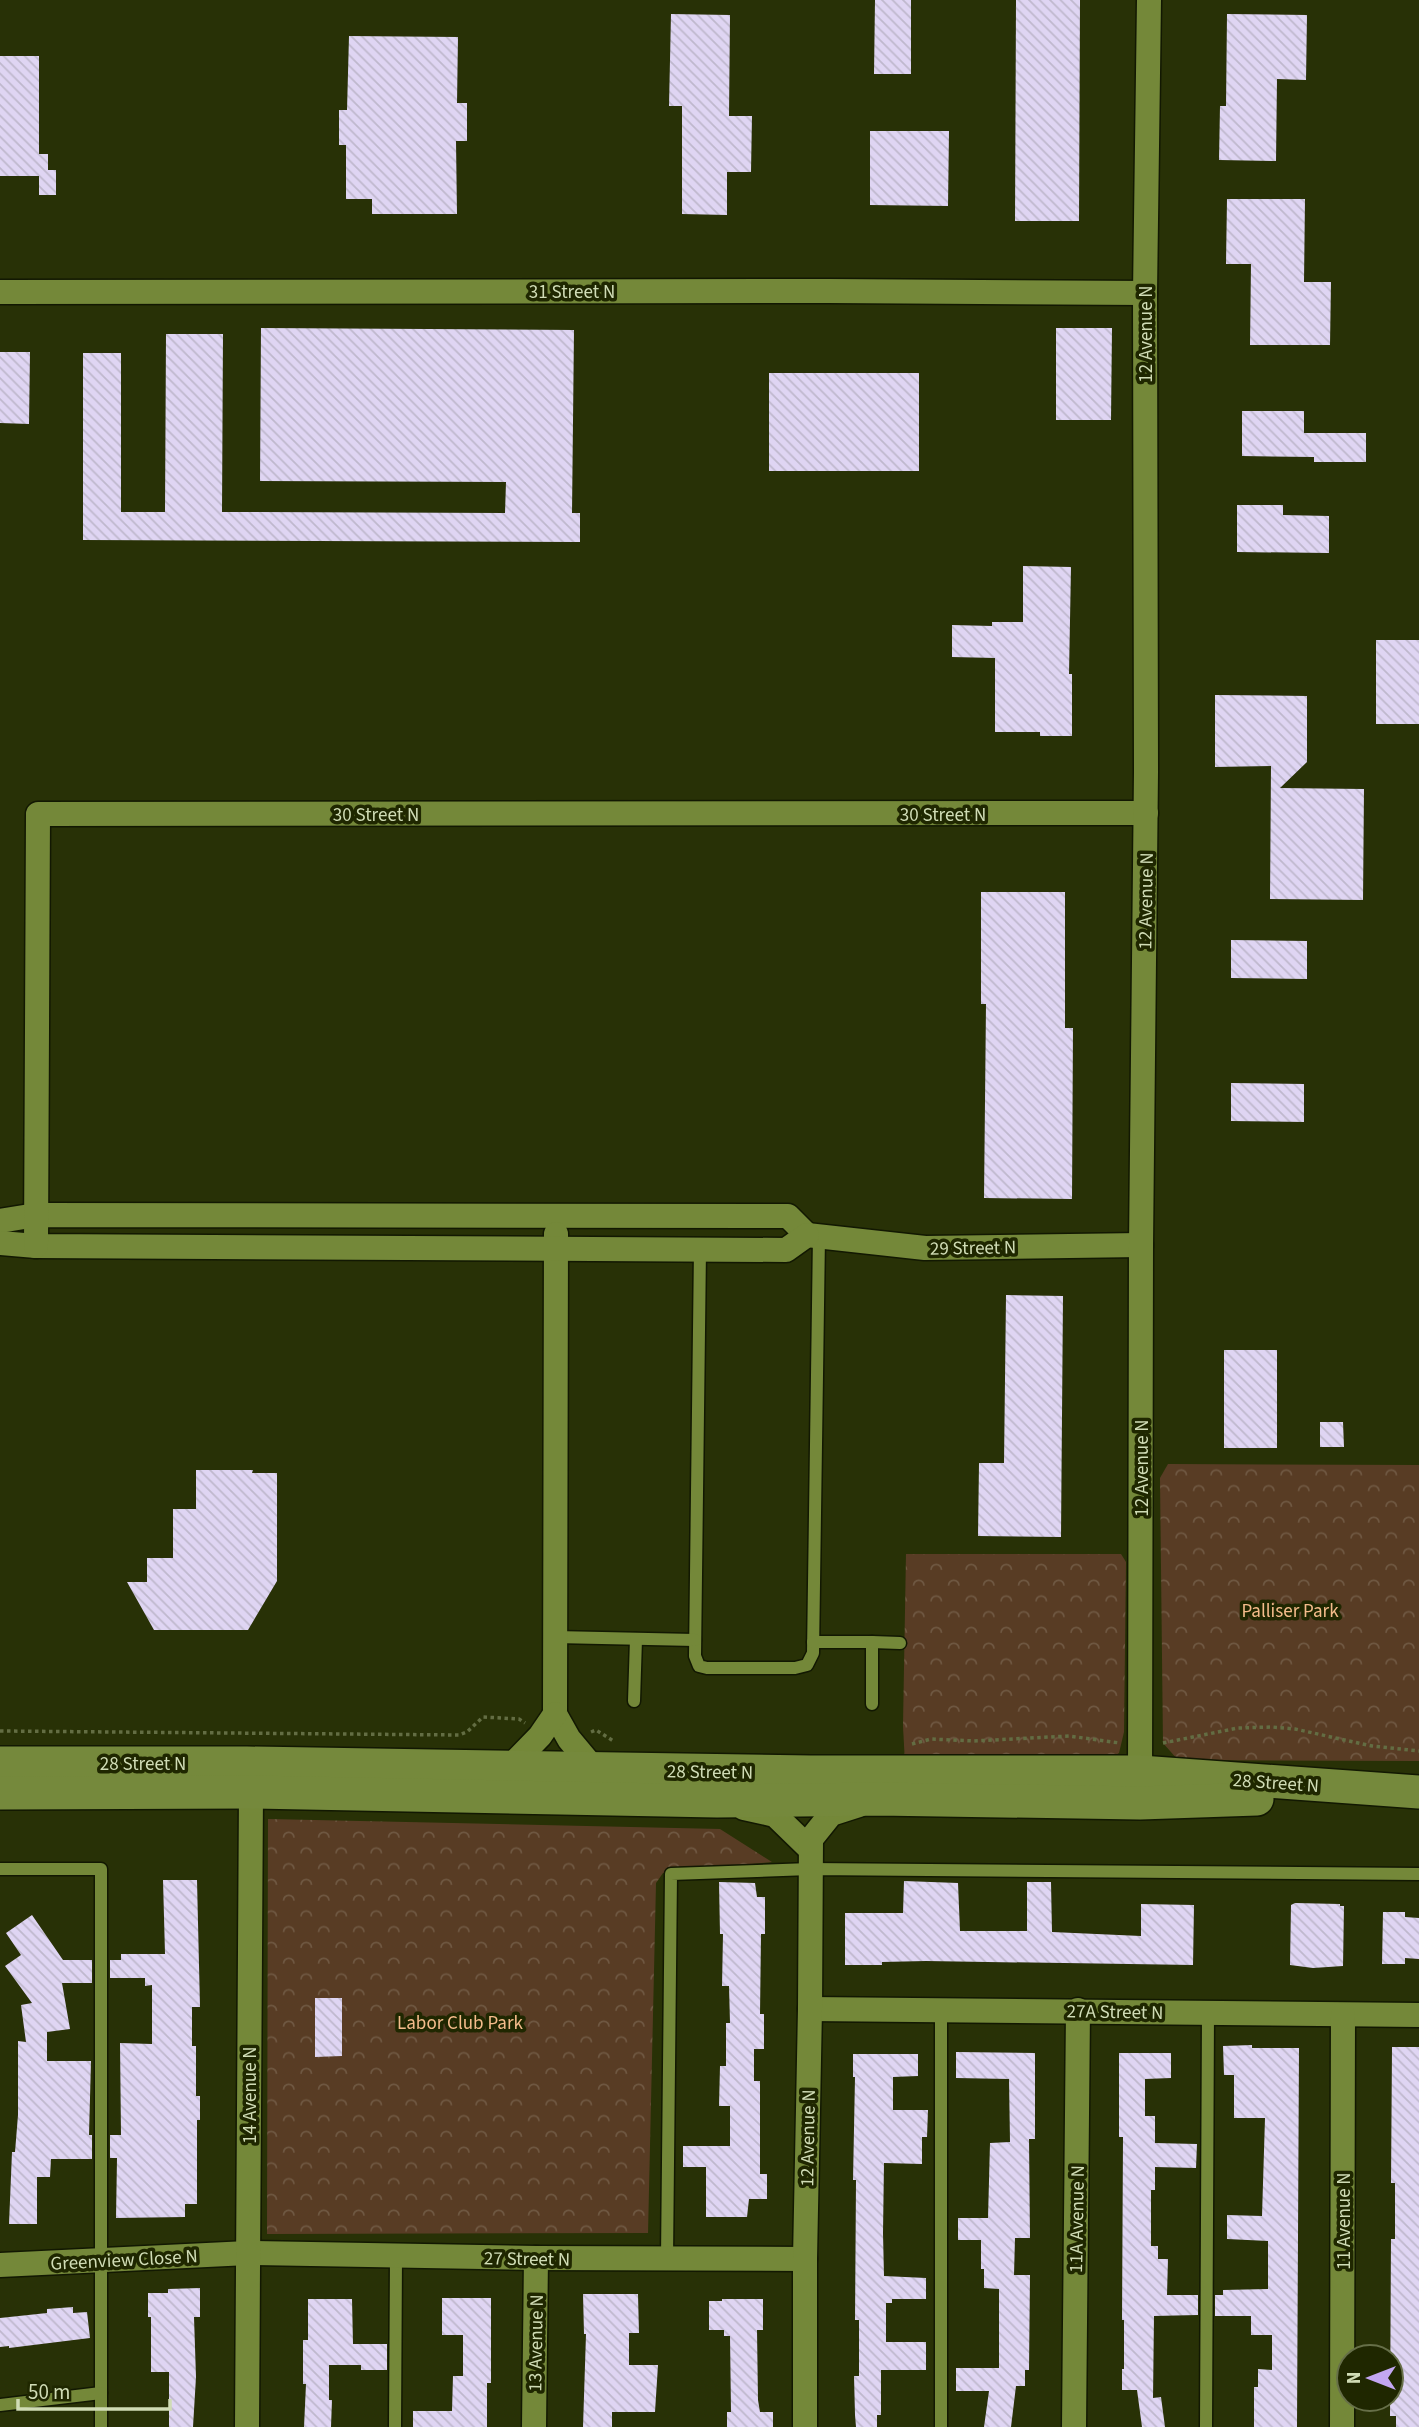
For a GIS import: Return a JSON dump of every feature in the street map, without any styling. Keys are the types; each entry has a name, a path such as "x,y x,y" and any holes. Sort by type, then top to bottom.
{"main road":[{"name":"28 Street N","path":"0,1763 717,1801 878,1799 1140,1773"},
{"name":"28 Street N","path":"0,1793 249,1778 510,1768 1140,1773 1419,1793"}],"street":[{"name":"12 Avenue N","path":"1140,1773 1141,1245 1146,813 1145,293 1149,0"},
{"name":"31 Street N","path":"0,292 1145,293"},
{"name":"30 Street N","path":"36,1246 38,814 1146,813"},
{"path":"0,1221 36,1215 788,1216 813,1236 786,1250 36,1246 0,1243"},
{"path":"556,1216 555,1714 569,1739 594,1769"},
{"name":"29 Street N","path":"813,1236 925,1248 1141,1245"},
{"path":"510,1768 541,1736 555,1714"},
{"name":"14 Avenue N","path":"247,2427 249,1778"},
{"name":"12 Avenue N","path":"805,2427 811,1839 831,1814 878,1799"},
{"path":"717,1801 775,1815 810,1859"},
{"name":"27A Street N","path":"810,2009 1419,2015"},
{"name":"11A Avenue N","path":"1074,2427 1078,2010"},
{"name":"11 Avenue N","path":"1342,2427 1343,2015"},
{"name":"27 Street N","path":"248,2253 805,2259"},
{"name":"Greenview Close N","path":"0,2265 248,2253"},
{"name":"13 Avenue N","path":"534,2427 536,2258"}],"lane":[{"path":"700,1249 695,1656 699,1665 708,1668 795,1668 807,1665 813,1653 813,1236"},
{"path":"555,1637 695,1640"},
{"path":"634,1701 636,1639"},
{"path":"813,1642 900,1643"},
{"path":"872,1704 873,1642"},
{"path":"667,2258 671,1874 810,1859 1419,1874"},
{"path":"0,1869 101,1869 102,2427"},
{"path":"942,2010 942,2427"},
{"path":"1206,2427 1208,2012"},
{"path":"396,2256 396,2427"},
{"path":"0,2405 101,2393"}],"path":[{"path":"1140,1773 1189,1740 1238,1728 1295,1729 1373,1746 1419,1751"}],"green space":[{"name":"Palliser Park","path":"1168,1464 1419,1465 1419,1761 1178,1760 1163,1743 1160,1478"},
{"path":"906,1554 1121,1554 1126,1562 1124,1732 1119,1753 1105,1762 905,1763 903,1726"},
{"name":"Labor Club Park","path":"268,1819 720,1829 772,1862 663,1873 656,1883 648,2233 267,2234"}],"building":[{"path":"875,0 911,0 911,74 874,74"},
{"path":"1016,0 1080,0 1079,221 1015,221"},
{"path":"671,14 730,15 729,116 752,116 751,172 727,172 727,215 682,214 682,106 669,106"},
{"path":"1227,14 1307,15 1306,80 1277,79 1276,161 1219,160 1220,106 1226,106"},
{"path":"349,36 458,37 457,103 467,103 467,141 456,141 457,214 372,214 372,199 346,199 346,145 339,145 339,110 347,110"},
{"path":"0,56 39,56 39,154 48,154 48,170 56,170 56,195 39,195 39,176 0,176"},
{"path":"870,131 949,131 948,206 870,205"},
{"path":"1227,199 1305,199 1304,282 1331,282 1330,345 1250,345 1251,264 1226,264"},
{"path":"261,328 574,330 572,513 580,513 580,542 83,540 83,353 121,353 121,512 165,512 166,334 223,334 222,512 505,513 506,482 260,481"},
{"path":"1056,328 1112,328 1111,420 1056,420"},
{"path":"0,352 30,352 29,424 0,423"},
{"path":"769,373 919,373 919,471 769,471"},
{"path":"1242,411 1304,411 1304,433 1366,433 1366,462 1314,462 1314,457 1242,456"},
{"path":"1237,505 1283,505 1283,515 1329,516 1329,553 1237,552"},
{"path":"1023,566 1071,567 1069,674 1072,674 1072,736 1040,736 1040,732 995,732 995,658 952,657 952,625 992,626 992,622 1023,622"},
{"path":"1376,640 1419,640 1419,724 1376,724"},
{"path":"1215,695 1307,696 1307,762 1280,788 1364,789 1363,900 1270,899 1271,766 1215,767"},
{"path":"981,892 1065,892 1065,1028 1073,1028 1072,1199 984,1198 986,1004 981,1004"},
{"path":"1231,940 1307,941 1307,979 1231,978"},
{"path":"1231,1083 1304,1084 1304,1122 1231,1121"},
{"path":"1006,1295 1063,1296 1061,1537 978,1536 979,1463 1004,1463"},
{"path":"1224,1350 1277,1350 1277,1448 1224,1448"},
{"path":"1320,1422 1343,1422 1344,1447 1320,1447"},
{"path":"196,1470 253,1470 252,1473 277,1473 277,1581 248,1630 154,1630 127,1582 147,1582 147,1558 173,1558 173,1509 196,1509"},
{"path":"163,1880 197,1880 200,2007 192,2007 192,2046 196,2046 196,2096 200,2096 200,2120 197,2120 197,2204 185,2204 185,2217 116,2218 117,2158 110,2158 110,2135 121,2135 120,2043 152,2044 152,1985 145,1986 145,1978 110,1978 110,1960 121,1960 121,1954 165,1954"},
{"path":"904,1881 958,1883 960,1931 1027,1931 1027,1882 1051,1882 1052,1932 1141,1936 1141,1904 1194,1905 1193,1965 926,1961 845,1965 845,1913 903,1913"},
{"path":"719,1882 755,1883 757,1897 765,1897 765,1934 761,1934 760,2014 764,2014 764,2049 754,2049 754,2081 760,2081 760,2174 767,2174 767,2199 749,2199 747,2217 706,2217 706,2167 683,2167 683,2146 730,2146 730,2106 719,2106 720,2066 726,2066 726,2023 730,2023 729,1986 722,1986 723,1934 720,1934"},
{"path":"1291,1905 1344,1906 1343,1966 1313,1968 1290,1965"},
{"path":"1383,1912 1405,1912 1405,1917 1419,1918 1419,1959 1405,1958 1405,1964 1382,1964"},
{"path":"32,1915 63,1960 92,1960 92,1983 62,1983 70,2029 47,2032 47,2061 91,2061 89,2135 92,2135 92,2159 51,2159 50,2177 37,2177 37,2224 9,2224 12,2152 15,2152 18,2115 18,2041 26,2042 21,2005 32,2003 5,1966 21,1955 6,1933"},
{"path":"315,1998 342,1998 342,2056 315,2057"},
{"path":"1252,2045 1252,2048 1299,2048 1297,2427 1254,2427 1254,2387 1258,2387 1258,2369 1272,2370 1272,2335 1251,2335 1251,2316 1215,2316 1215,2295 1223,2295 1223,2290 1268,2289 1268,2241 1227,2239 1227,2215 1262,2216 1265,2118 1234,2118 1234,2075 1224,2075 1223,2046"},
{"path":"1392,2047 1419,2047 1419,2427 1396,2427 1396,2416 1390,2416 1390,2413 1405,2413 1405,2343 1390,2343 1391,2239 1395,2239 1395,2183 1391,2183"},
{"path":"956,2052 1035,2053 1035,2139 1029,2139 1030,2238 1015,2238 1014,2275 1030,2275 1029,2370 1025,2370 1025,2386 1016,2386 1011,2427 984,2427 989,2391 956,2391 956,2368 999,2368 999,2289 984,2288 981,2240 958,2240 958,2218 988,2218 990,2143 1010,2142 1009,2079 956,2078"},
{"path":"1119,2053 1171,2053 1171,2078 1145,2079 1145,2116 1155,2116 1155,2143 1197,2144 1196,2168 1155,2167 1155,2190 1151,2190 1151,2246 1158,2246 1158,2259 1168,2259 1167,2295 1198,2295 1198,2315 1154,2316 1153,2398 1161,2397 1165,2427 1142,2427 1137,2390 1122,2390 1123,2137 1119,2137"},
{"path":"853,2054 918,2054 918,2076 893,2077 893,2110 928,2110 927,2137 922,2137 922,2164 884,2163 883,2233 884,2276 926,2278 926,2299 892,2299 892,2303 886,2303 886,2342 926,2342 926,2370 881,2370 881,2415 877,2415 877,2427 856,2427 855,2415 854,2376 859,2376 859,2320 855,2320"},
{"path":"200,2288 200,2317 194,2317 196,2377 193,2427 169,2427 169,2372 151,2372 148,2293"},
{"path":"583,2294 638,2294 639,2333 629,2333 629,2365 658,2365 655,2412 612,2412 612,2427 583,2427 586,2334"},
{"path":"442,2298 491,2298 491,2383 487,2383 487,2427 413,2427 413,2411 452,2411 453,2376 463,2376 463,2335 442,2335"},
{"path":"308,2299 352,2299 353,2344 387,2344 387,2370 361,2370 361,2365 329,2365 331,2427 304,2427 306,2384 303,2384 303,2340 308,2340"},
{"path":"763,2299 763,2330 757,2330 758,2400 760,2412 773,2412 773,2427 727,2427 727,2412 731,2412 730,2336 724,2336 724,2330 709,2330 709,2301"},
{"path":"73,2307 73,2313 87,2312 90,2338 0,2347 0,2318"}]}
